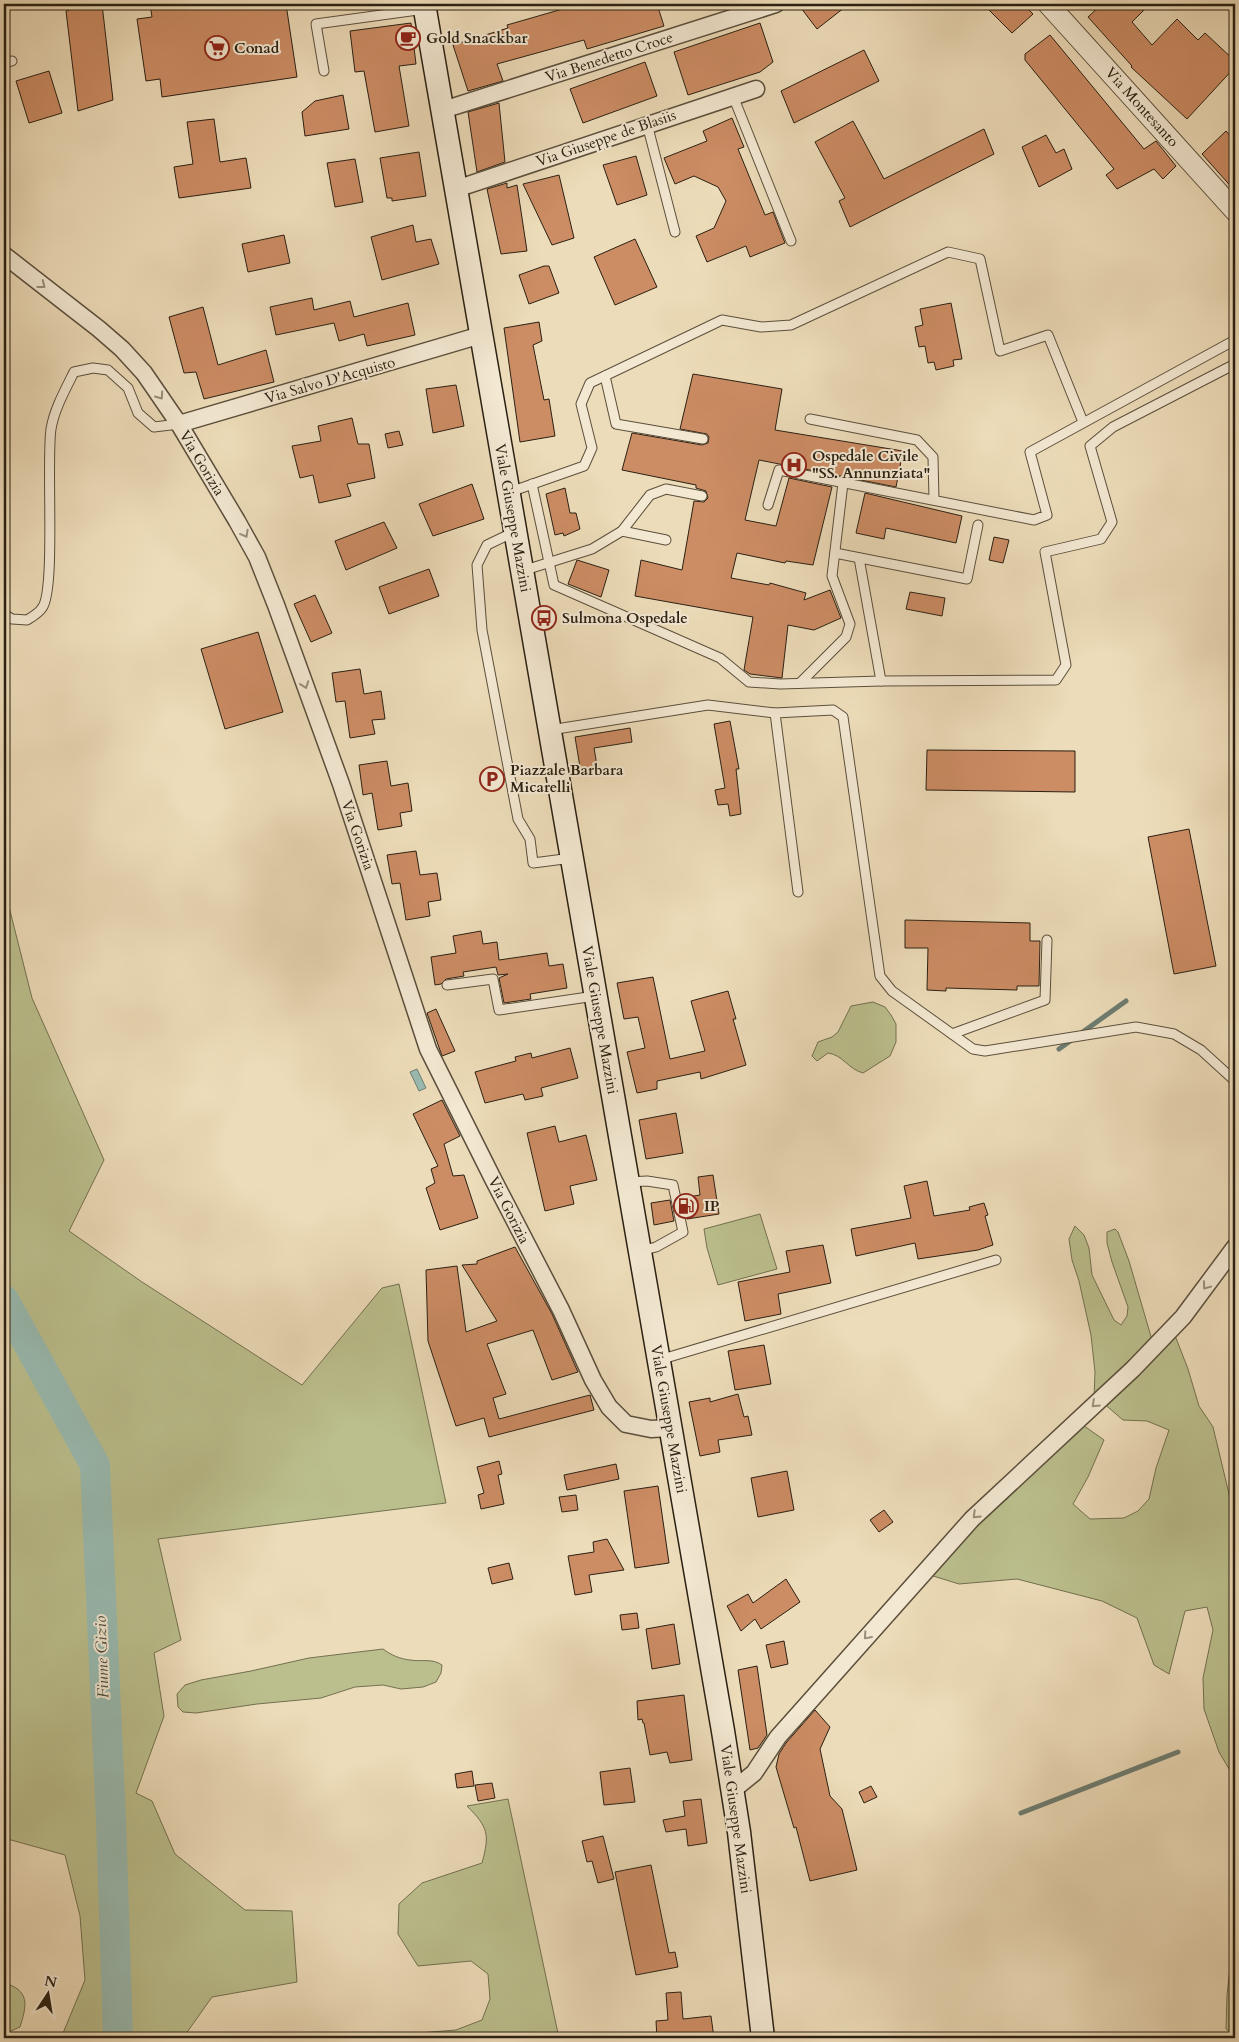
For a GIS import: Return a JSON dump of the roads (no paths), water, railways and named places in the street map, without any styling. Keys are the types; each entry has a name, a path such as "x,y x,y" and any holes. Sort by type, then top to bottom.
{"main road":[{"name":"Viale Giuseppe Mazzini","path":"425,6 733,1790 763,2038"}],"street":[{"name":"Via Benedetto Croce","path":"443,110 776,4"},
{"name":"Via Montesanto","path":"1048,4 1235,211"},
{"name":"Via Giuseppe de Blasiis","path":"456,189 756,89"},
{"name":"Via Gorizia","path":"4,255 99,328 144,373 179,424 257,557 344,794 428,1049 561,1310 593,1380 609,1406 626,1424 651,1429 670,1428"},
{"name":"Via Salvo D'Acquisto","path":"179,424 481,335"},
{"path":"733,1790 754,1773 778,1737 972,1518 1133,1368 1183,1317 1235,1247"}],"lane":[{"path":"324,71 316,24 425,6"},
{"path":"733,96 791,241"},
{"path":"647,124 675,232"},
{"path":"509,493 584,466 592,448 581,404 590,383 722,320 761,327 791,325 948,252 980,259 1000,351 1048,335 1083,422"},
{"path":"768,505 779,470 1034,520 1047,515 1030,452 1235,340"},
{"path":"532,484 554,586 720,658 749,682 1056,680 1066,665 1045,552 1102,539 1112,522 1090,446 1113,427 1235,364"},
{"path":"4,614 12,619 27,620 43,608 50,581 48,490 51,428 74,372 93,368 108,370 128,388 138,414 154,427 179,424"},
{"path":"605,376 616,424 703,439"},
{"path":"810,419 916,440 933,456 934,500"},
{"path":"800,683 846,637 850,624 832,576 843,483"},
{"path":"522,571 592,549 622,531 650,494 666,489 702,496"},
{"path":"835,553 967,579 978,525"},
{"path":"515,531 487,545 477,565 482,630 518,819 530,838 532,863 572,858"},
{"path":"622,531 666,540"},
{"path":"859,558 881,681"},
{"path":"550,730 708,706 775,713 833,710 843,717 880,976 892,991 973,1049 985,1051 1136,1027 1174,1034 1201,1050 1235,1081"},
{"path":"775,713 798,892"},
{"path":"952,1034 1045,1000 1047,940"},
{"path":"447,985 492,979 499,1010 596,996"},
{"path":"628,1182 647,1181 674,1185 682,1232 656,1247 640,1252"},
{"path":"659,1360 996,1260"}],"water":[{"path":"417,1069 426,1088 419,1091 410,1072"}],"waterway":[{"path":"1059,1049 1126,1001"},
{"name":"Fiume Gizio","path":"4,1300 95,1465 111,1820 118,2038"},
{"path":"1021,1813 1178,1752"}],"place":[{"name":"Gold Snackbar","path":"408,38"},
{"name":"Conad","path":"217,48"},
{"name":"Ospedale Civile \"SS. Annunziata\"","path":"794,465"},
{"name":"Sulmona Ospedale","path":"544,618"},
{"name":"Piazzale Barbara Micarelli","path":"492,779"},
{"name":"IP","path":"686,1206"}]}
